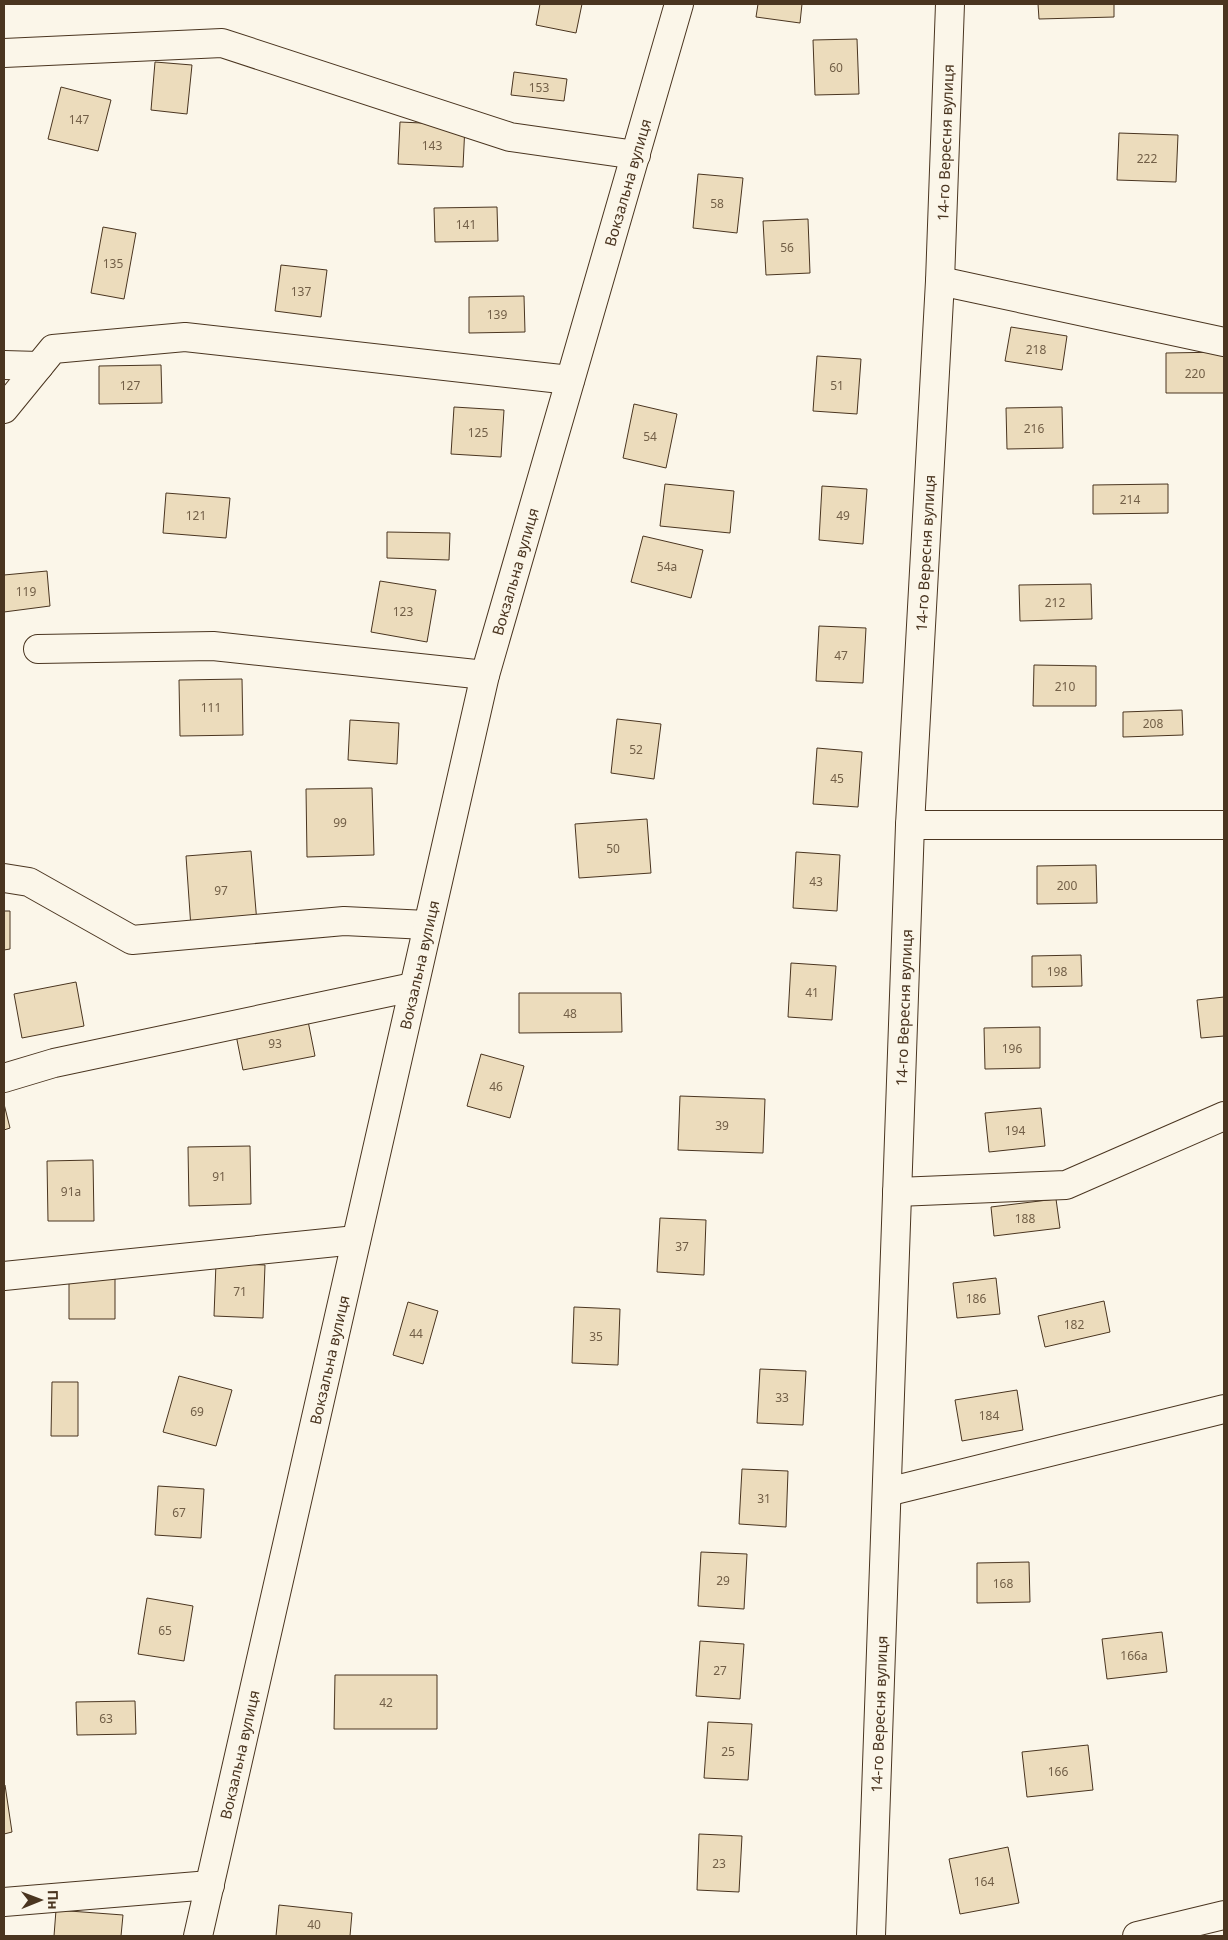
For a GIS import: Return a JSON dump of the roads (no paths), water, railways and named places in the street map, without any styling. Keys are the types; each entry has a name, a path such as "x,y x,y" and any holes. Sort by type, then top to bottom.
{"street":[{"name":"Вокзальна вулиця","path":"198,1936 485,675 679,4"},
{"name":"14-го Вересня вулиця","path":"871,1936 910,825 940,282 950,4"},
{"path":"4,53 222,43 510,137 636,155"},
{"path":"940,282 1224,342"},
{"path":"4,409 53,350 185,337 570,380"},
{"path":"4,365 39,366"},
{"path":"38,649 212,646 485,675"},
{"path":"910,825 1224,825"},
{"path":"4,878 29,882 132,940 344,921 427,925"},
{"path":"4,1078 54,1063 413,987"},
{"path":"897,1192 1066,1185 1224,1116"},
{"path":"4,1276 356,1240"},
{"path":"887,1492 1224,1409"},
{"path":"4,1902 210,1885"},
{"path":"1137,1936 1224,1915"}]}
